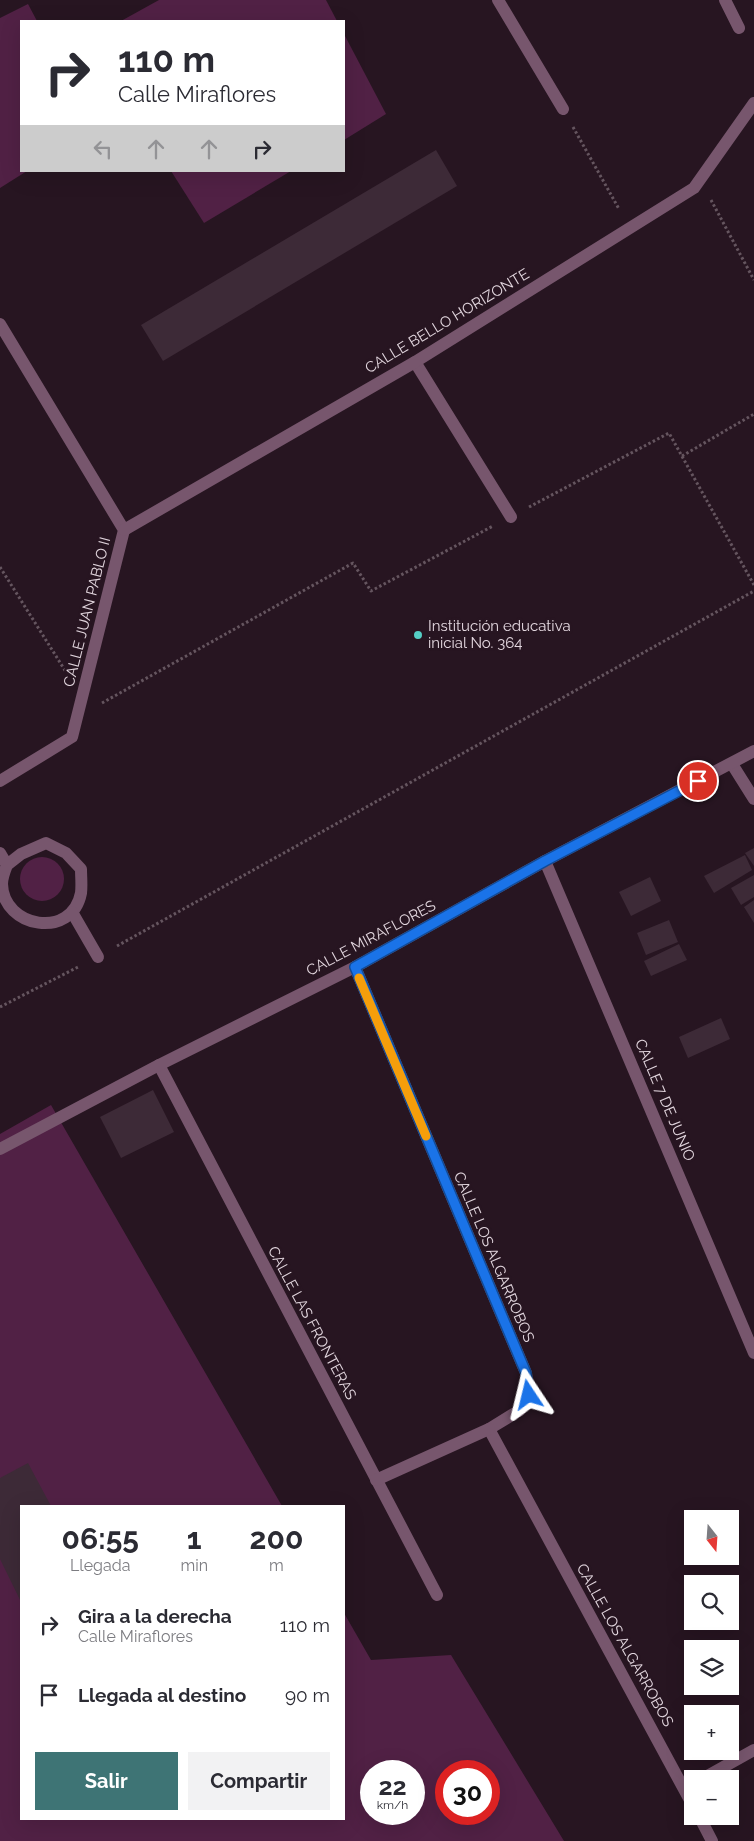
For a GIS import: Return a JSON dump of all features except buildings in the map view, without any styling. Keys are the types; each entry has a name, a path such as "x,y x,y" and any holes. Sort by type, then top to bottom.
{"street":[{"path":"498,0 563,109"},
{"path":"725,0 739,28"},
{"name":"CALLE BELLO HORIZONTE","path":"124,530 415,362 694,188 754,102"},
{"name":"CALLE JUAN PABLO II","path":"0,324 124,530 72,737 0,782"},
{"path":"415,362 510,517"},
{"name":"CALLE MIRAFLORES","path":"0,1149 159,1065 355,967 545,861 754,751"},
{"path":"732,764 754,799"},
{"path":"46,843 66,853 81,869 81,893 72,912 54,923 36,924 19,915 6,902 2,883 7,865 22,854 46,843"},
{"path":"0,854 7,865"},
{"name":"CALLE 7 DE JUNIO","path":"545,861 754,1353"},
{"path":"72,912 98,957"},
{"name":"CALLE LOS ALGARROBOS","path":"355,967 526,1373 529,1395 520,1410 489,1429 684,1779"},
{"name":"CALLE LAS FRONTERAS","path":"159,1065 437,1594"},
{"path":"376,1480 489,1429"},
{"path":"718,1770 754,1750"},
{"path":"704,1825 712,1841"}],"path":[{"path":"563,109 630,228"},
{"path":"700,180 754,280"},
{"path":"682,456 754,414"},
{"path":"78,716 353,562 371,591 669,433 754,585"},
{"path":"0,567 82,698"},
{"path":"0,1007 98,957 754,591"}],"shaded area":[{"path":"159,0 326,0 336,20 123,20"},
{"path":"28,4 36,20 20,20 20,172 25,172 0,188 0,18"},
{"path":"345,36 386,114 345,139"},
{"path":"172,172 289,172 204,223"},
{"path":"38,857 46,857 58,863 64,879 58,895 46,901 38,901 26,895 20,883 20,875 26,863"},
{"path":"51,1105 281,1505 20,1505 20,1820 345,1820 345,1615 371,1660 451,1655 564,1841 0,1841 0,1134"}],"slow traffic":[{"path":"359,978 426,1136"}],"place":[{"name":"Institución educativa inicial No. 364","path":"418,635"}],"route":[{"path":"529,1395 526,1373 355,967 545,861 698,781"}]}
